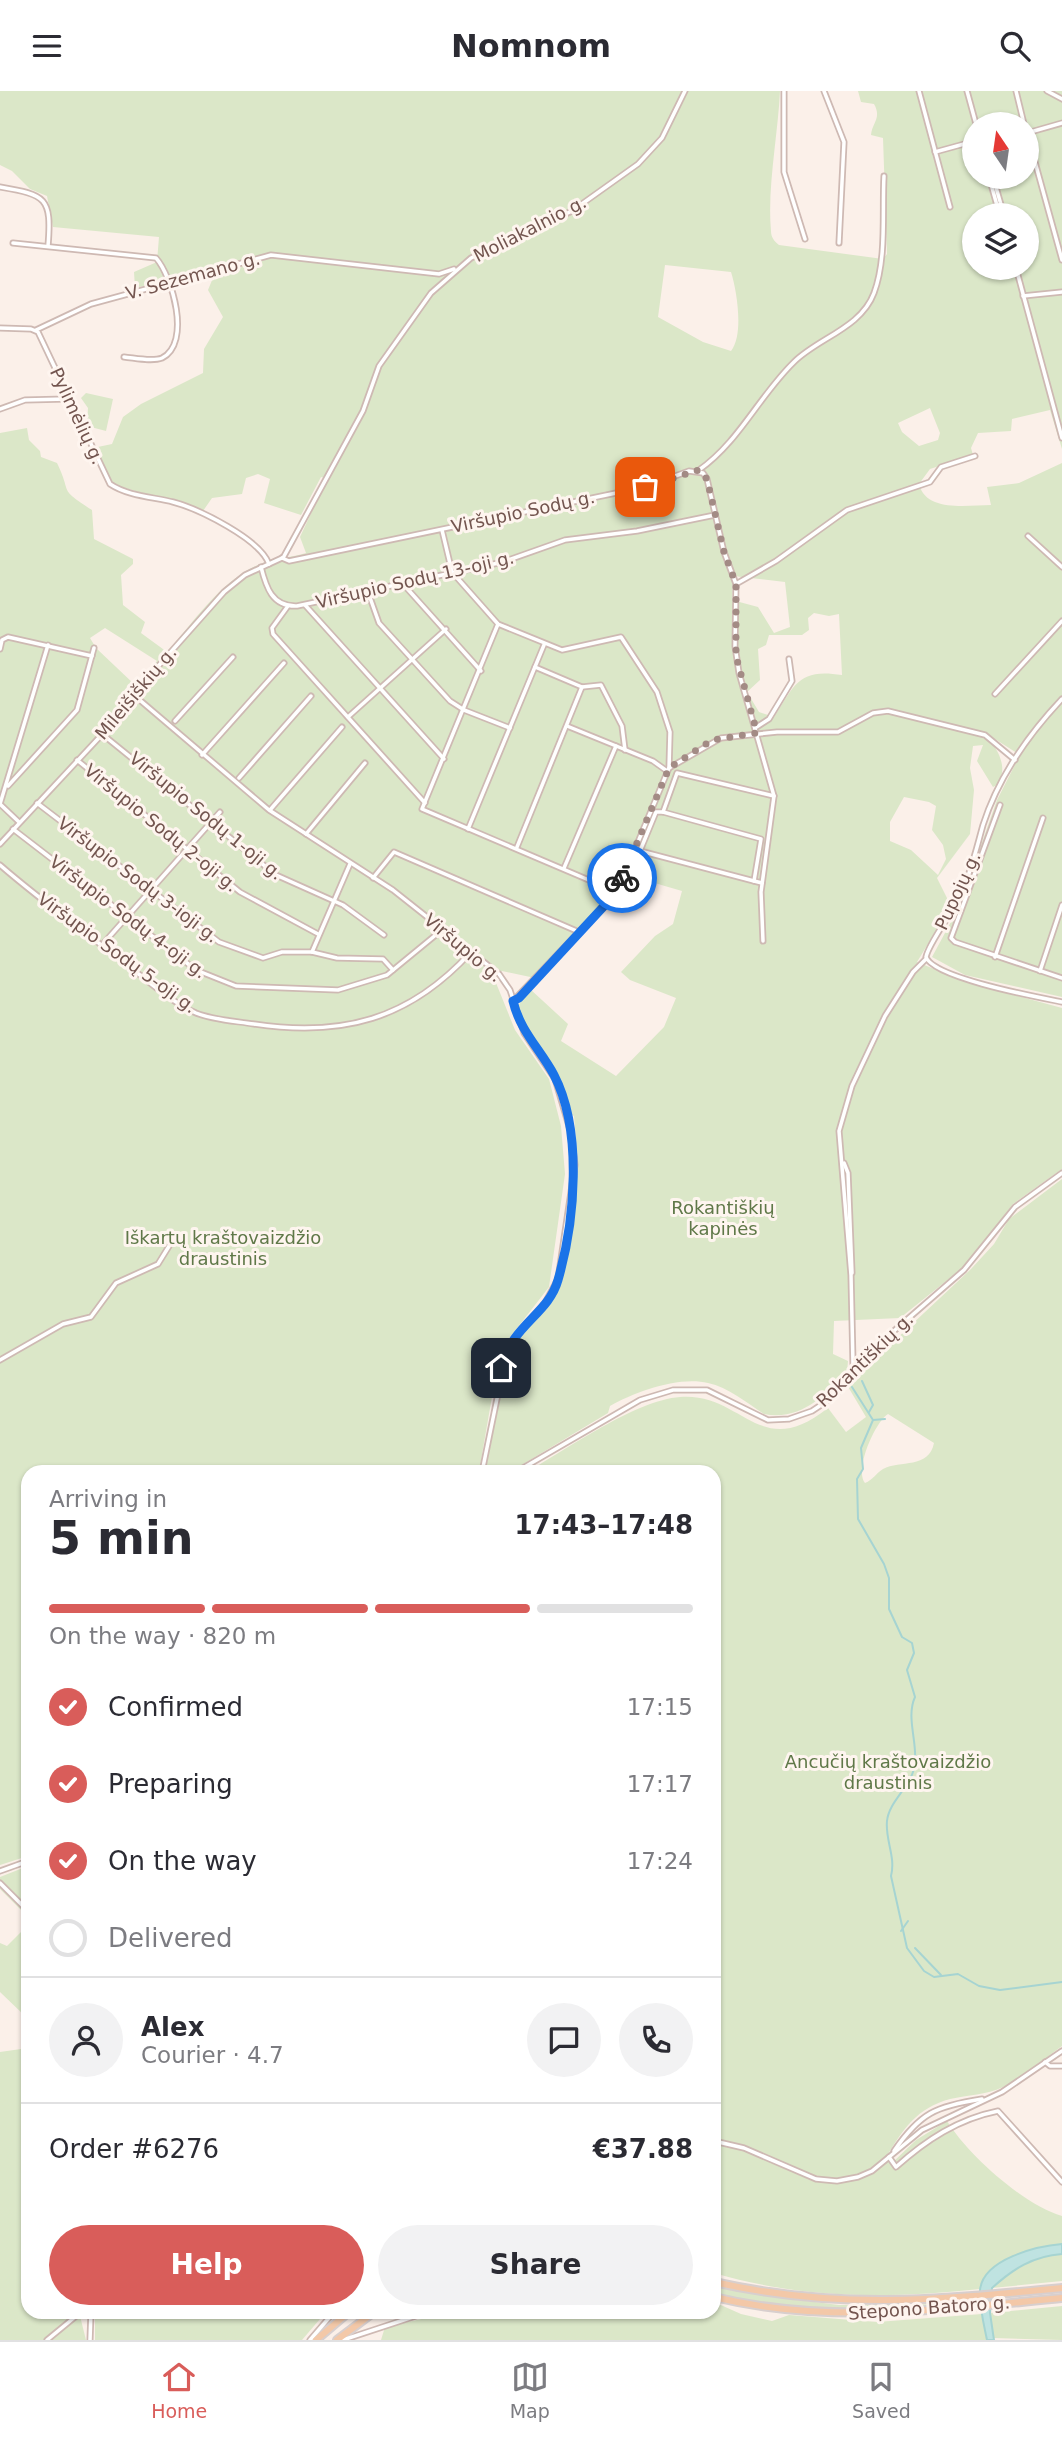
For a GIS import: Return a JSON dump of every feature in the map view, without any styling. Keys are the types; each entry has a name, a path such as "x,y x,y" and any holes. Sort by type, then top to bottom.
{"main road":[{"name":"Stepono Batoro g.","path":"721,2284 765,2293 833,2301 960,2298 1062,2288"},
{"name":"Stepono Batoro g.","path":"721,2299 755,2306 814,2313 883,2314 1062,2298"},
{"path":"316,2340 341,2319"},
{"path":"337,2340 365,2319"}],"street":[{"name":"Moliakalnio g.","path":"282,558 363,411 379,366 417,310 456,268 494,245 572,211 639,164 662,138 685,91"},
{"path":"784,91 784,172 805,239"},
{"path":"824,91 844,142 839,243"},
{"path":"919,91 950,207"},
{"path":"967,91 973,112"},
{"path":"1016,91 1021,112"},
{"path":"1048,91 1062,99"},
{"path":"1040,129 1062,123"},
{"path":"935,152 962,145"},
{"path":"763,941 762,883 774,796 736,656 736,584 707,479 699,470 730,444 793,362 853,321 867,308 877,280 884,176"},
{"path":"1040,180 1062,260"},
{"path":"0,187 32,193 46,201 48,246"},
{"path":"13,243 156,258 163,266 178,322 173,347 160,359 124,357"},
{"name":"V. Sezemano g.","path":"36,330 92,304 271,255 439,274 456,268"},
{"path":"439,274 441,283"},
{"path":"1019,280 1062,437"},
{"path":"1023,296 1062,292"},
{"path":"0,328 36,330"},
{"name":"Pylimėlių g.","path":"36,330 110,484 127,492 175,502 199,511 247,540 267,557 269,564"},
{"path":"0,409 25,400 67,399"},
{"path":"736,584 776,561 847,510 930,482 941,467 975,456"},
{"name":"Viršupio Sodų g.","path":"282,558 289,561 442,530 645,487 699,470"},
{"name":"Viršupio Sodų 13-oji g.","path":"288,606 404,585 503,562 565,540 637,531 715,515"},
{"path":"442,530 452,572 498,624 544,645 566,650 621,637 657,692 670,732 668,769 617,892 519,998 513,1001"},
{"path":"1028,537 1062,567"},
{"name":"Mileišiškių g.","path":"0,844 102,734 224,592 261,567 282,558"},
{"path":"261,567 266,588 288,606 272,628 273,634 425,803"},
{"path":"404,585 481,671"},
{"path":"368,592 379,623 450,701 464,710 510,728"},
{"path":"305,605 444,759"},
{"path":"995,694 1062,621"},
{"path":"498,624 481,671 422,809 617,892"},
{"path":"348,717 446,629"},
{"path":"0,649 5,638 92,656"},
{"path":"19,822 0,804 48,645"},
{"path":"468,829 544,645"},
{"path":"7,788 77,710 94,649"},
{"path":"175,721 233,657"},
{"path":"756,731 769,719 792,681 789,659"},
{"path":"202,755 284,663"},
{"path":"535,667 582,687 599,684 607,694 622,726 625,750"},
{"path":"517,848 582,687"},
{"name":"Viršupio g.","path":"135,696 270,810 373,878 443,929 505,982 524,1033 555,1079 573,1141 574,1173 558,1279 545,1303 508,1345 483,1465"},
{"path":"239,778 311,696"},
{"name":"Pupojų g.","path":"857,1369 853,1356 851,1275 839,1131 852,1086 889,1009 913,972 926,960 926,952 950,917 971,871 983,825 1015,760 1034,729 1062,699"},
{"path":"668,769 712,740 756,731 838,732 873,713 888,711 985,735 1015,760"},
{"path":"566,726 668,769"},
{"path":"270,810 342,727"},
{"name":"Viršupio Sodų 1-oji g.","path":"102,734 276,875 335,902 384,935"},
{"path":"564,868 616,746"},
{"name":"Viršupio Sodų 2-oji g.","path":"77,760 240,892 319,935"},
{"path":"306,835 365,762"},
{"path":"663,811 677,772 774,796"},
{"path":"656,798 666,802"},
{"name":"Viršupio Sodų 3-ioji g.","path":"37,803 228,947 263,958 282,952 312,952 337,958 383,959 393,970"},
{"path":"1000,804 951,938 995,957 1062,978"},
{"path":"754,881 761,839 663,811 656,812 640,851 643,854 762,883"},
{"path":"102,945 220,812"},
{"path":"995,957 1044,818"},
{"name":"Viršupio Sodų 4-oji g.","path":"13,829 196,970 236,986 334,991 378,979 443,929"},
{"path":"373,878 394,852 579,932"},
{"path":"312,952 350,864"},
{"name":"Viršupio Sodų 5-oji g.","path":"0,865 102,945 198,1014 270,1026 314,1028 358,1024 409,1005 471,952"},
{"path":"1040,971 1062,905"},
{"path":"926,960 973,981 1062,1002"},
{"name":"Rokantiškių g.","path":"528,1465 651,1395 695,1388 718,1395 759,1417 789,1419 827,1402 857,1369 973,1260 1015,1207 1062,1173"},
{"path":"0,1360 63,1324 91,1317 116,1283 158,1264 171,1243"},
{"path":"0,1871 21,1864"},
{"path":"0,1883 21,1904"},
{"path":"721,2142 730,2143 807,2176 830,2182 865,2175 936,2122 1012,2086 1062,2050"},
{"path":"1045,2062 1049,2066 1062,2066"},
{"path":"889,2157 908,2130 926,2114 949,2105 987,2099"},
{"path":"889,2157 896,2167 940,2133 967,2120 999,2111 1062,2182"},
{"path":"47,2340 72,2319"},
{"path":"90,2340 91,2319"},
{"path":"310,2340 328,2319"},
{"path":"343,2340 407,2319"}],"green space":[{"path":"0,91 780,91 770,197 773,239 779,245 883,259 887,254 883,138 871,135 877,117 876,109 874,104 861,102 858,91 1062,91 1062,449 1050,410 1012,419 1011,431 978,433 971,448 973,455 930,469 919,484 930,500 939,503 960,506 991,505 987,487 1019,483 1062,463 1062,997 965,975 932,957 959,907 997,800 1020,755 995,739 991,741 1002,767 999,784 993,787 977,761 983,745 973,746 970,768 974,790 970,834 937,878 951,906 917,962 966,982 1062,1008 1062,1169 1013,1204 965,1266 900,1318 834,1321 833,1354 848,1361 847,1372 811,1405 789,1414 764,1414 715,1385 696,1381 670,1384 644,1391 610,1406 608,1413 522,1465 486,1465 510,1348 517,1337 549,1305 562,1282 578,1162 574,1116 569,1113 558,1079 525,1031 518,1006 530,989 568,1024 561,1041 616,1076 664,1027 676,998 630,980 621,972 655,936 673,924 682,891 627,875 618,895 613,893 535,978 502,971 494,978 515,1030 549,1079 561,1126 565,1174 549,1287 500,1350 480,1465 21,1465 21,1858 0,1865 0,433 27,428 29,440 40,451 41,457 57,463 70,494 92,510 94,539 133,559 133,564 121,575 123,605 145,622 141,633 167,652 210,601 235,579 263,563 306,553 300,537 327,479 321,477 301,515 264,503 270,479 258,474 246,478 242,494 212,498 203,511 115,485 106,474 93,448 112,444 123,417 141,404 203,373 204,349 223,317 208,290 215,273 210,270 135,288 134,272 157,262 159,237 53,227 47,196 30,189 12,171 0,165","holes":["665,265 731,272 738,313 737,335 731,351 703,342 658,317","930,408 940,433 938,440 919,446 902,432 898,423","733,576 785,582 790,627 774,633 758,607 732,600","814,613 829,616 839,614 842,675 828,673 807,677 793,687 774,717 759,712 747,692 760,680 758,649 766,645 769,635 802,635 809,630 808,618","105,628 157,661 135,685 96,648 90,638","904,797 936,806 932,830 943,845 946,859 938,875 911,850 890,841 890,822"]},
{"path":"86,393 113,399 106,431 87,426 88,408 81,398"},
{"name":"Ancučių kraštovaizdžio draustinis","path":"1062,1179 1062,2046 1026,2073 997,2090 950,2099 928,2108 905,2128 887,2156 891,2164 916,2140 947,2121 968,2149 998,2177 1031,2201 1062,2216 1062,2244 1026,2251 1003,2261 986,2278 980,2289 846,2295 747,2282 721,2275 721,1465 538,1465 623,1416 662,1400 680,1397 702,1398 767,1427 785,1429 804,1423 828,1408 846,1432 866,1417 847,1385 971,1269 994,1244 1009,1219","holes":["888,1414 934,1443 931,1451 920,1460 883,1469 865,1483 862,1477 864,1458 872,1436"]},
{"path":"21,1869 21,1910 0,1889 0,1877"},
{"path":"21,1932 21,2012 0,1992 0,1943 7,1946"},
{"path":"21,2049 21,2319 81,2319 86,2340 0,2340 0,2052"},
{"path":"1062,2254 1062,2281 992,2288 1024,2265 1042,2257"},
{"path":"721,2286 774,2297 839,2305 961,2304 868,2310 806,2308 721,2295"},
{"path":"721,2305 741,2314 772,2321 789,2315 877,2322 982,2314 987,2340 381,2340 385,2327 421,2319 721,2319"},
{"path":"1062,2306 1062,2340 993,2338 990,2313"},
{"path":"95,2319 320,2319 302,2340 95,2340"}],"water":[{"path":"1062,2244 1062,2254 1042,2257 1024,2265 992,2288 990,2313 994,2340 987,2340 980,2302 983,2279 1001,2262 1013,2256"}],"waterway":[{"path":"862,1381 873,1405 869,1412"},
{"path":"852,1387 873,1420 861,1448 863,1469 857,1479 858,1519 884,1564 889,1578 889,1609 902,1637 912,1643 914,1653 907,1670 915,1697 911,1713 914,1770 892,1806 887,1821 891,1876 907,1948 924,1971 934,1977 958,1974 979,1986 1000,1990 1062,1982"},
{"path":"873,1420 885,1419"},
{"path":"901,1931 908,1921"},
{"path":"915,1948 941,1975"}],"way so far":[{"path":"622,878 669,768 712,740 757,733 738,673 735,646 736,584 724,552 707,479 699,470 689,471 645,487"}],"route":[{"path":"501,1368 512,1338 555,1290 575,1165 567,1115 555,1079 524,1033 513,1001 519,998 617,892 622,878"}],"park label":[{"name":"Rokantiškių kapinės","path":"723,1218"},
{"name":"Iškartų kraštovaizdžio draustinis","path":"223,1248"}]}
